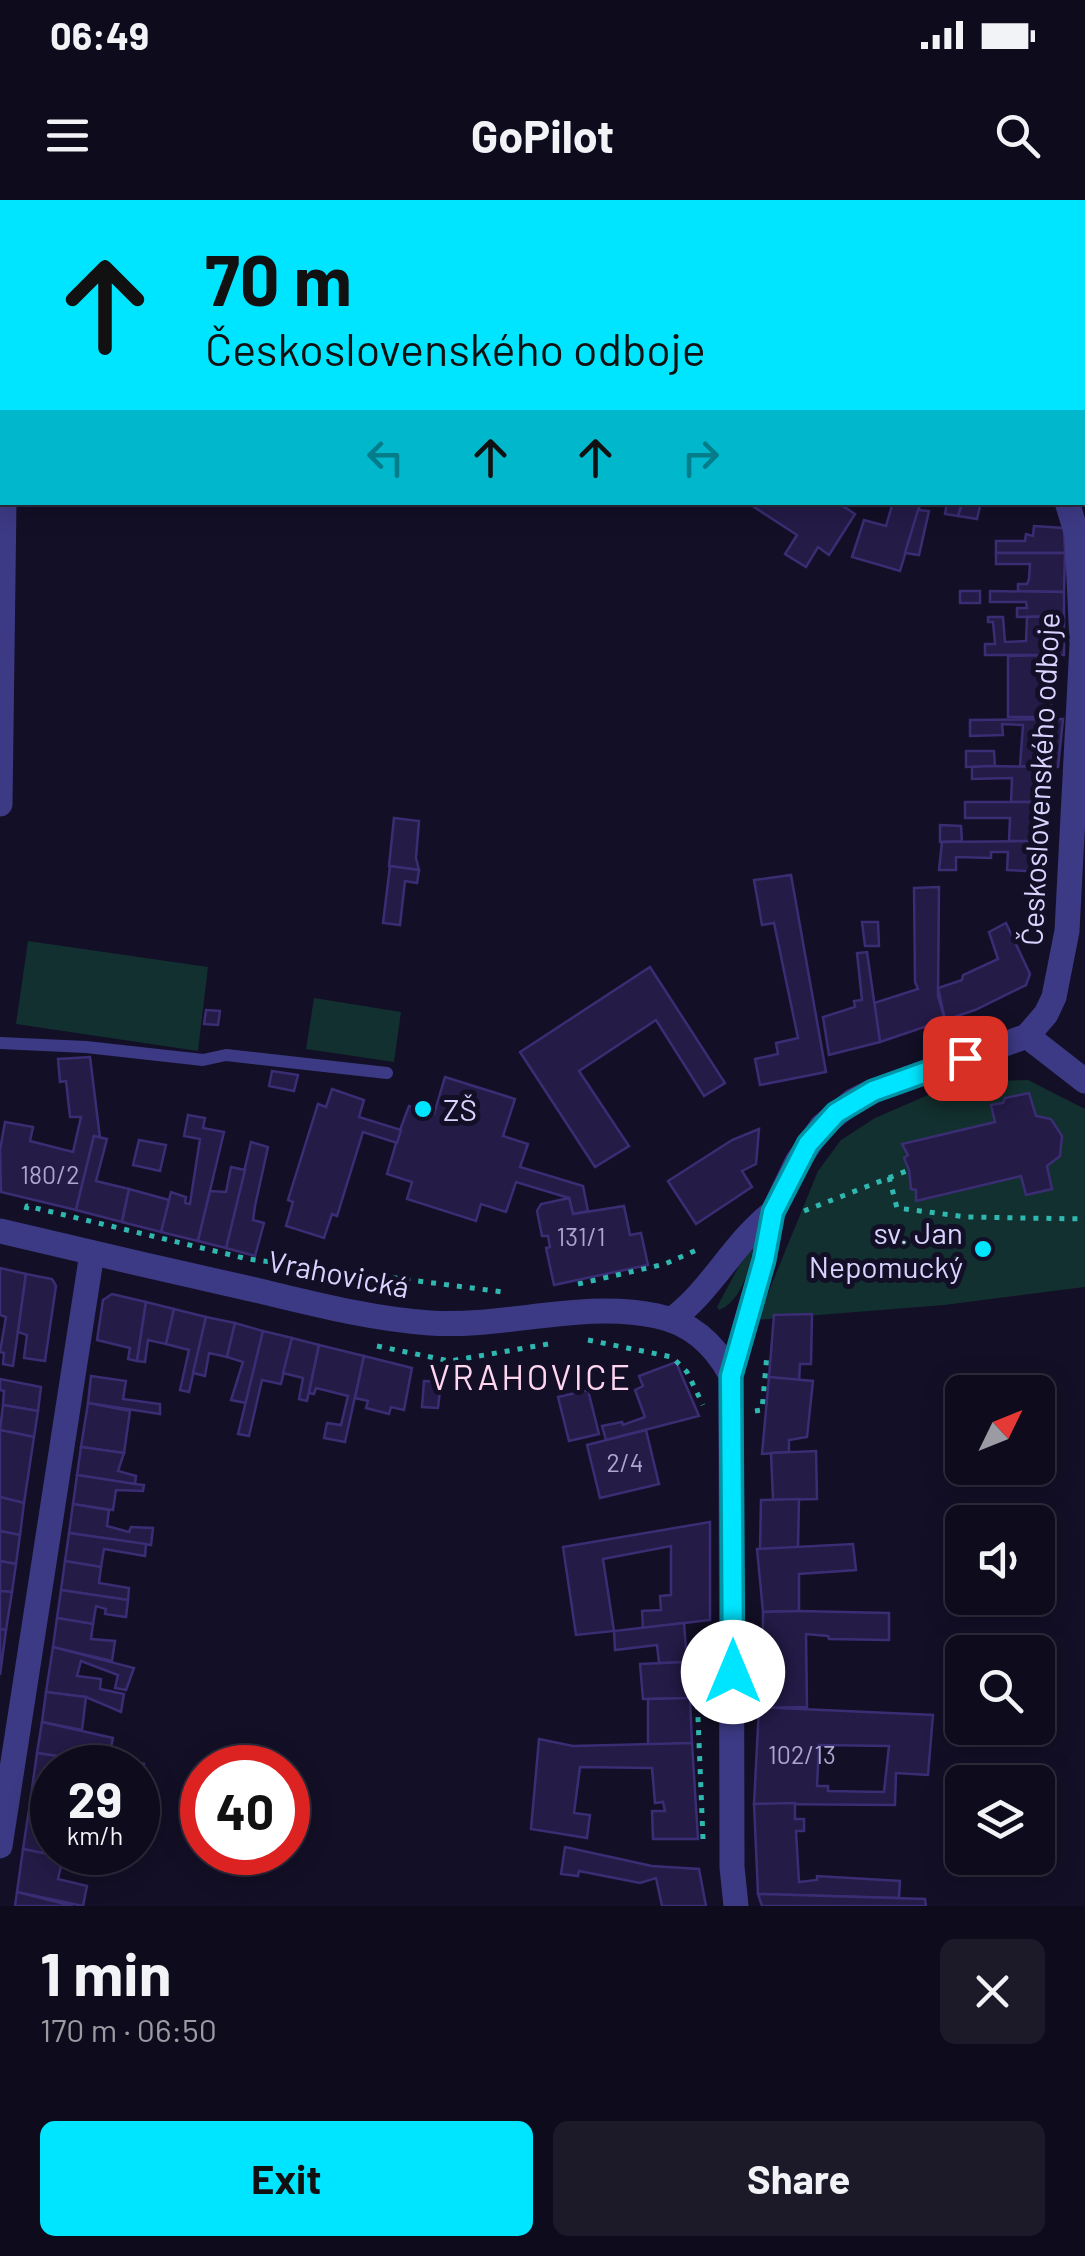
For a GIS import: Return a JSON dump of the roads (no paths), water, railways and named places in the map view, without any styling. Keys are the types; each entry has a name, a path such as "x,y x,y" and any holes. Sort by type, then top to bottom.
{"street":[{"path":"0,804 4,505"},
{"name":"Československého odboje","path":"1027,1036 1046,1014 1054,996 1067,932 1082,644 1077,535 1068,505"},
{"path":"736,1906 732,1867 731,1376 764,1260 773,1212 808,1144 822,1126 873,1091 1027,1036 1085,1081"},
{"path":"672,1320 701,1295 739,1243 773,1212"},
{"name":"Vrahovická","path":"0,1231 407,1321 449,1324 620,1312 672,1320 705,1340 719,1354 731,1376"},
{"path":"0,1846 92,1253"}],"lane":[{"path":"0,1043 86,1047 203,1060 226,1055 387,1073"}],"place":[{"name":"ZŠ","path":"423,1109"},
{"name":"sv. Jan Nepomucký","path":"983,1249"}],"district":[{"name":"VRAHOVICE","path":"531,1376"}]}
